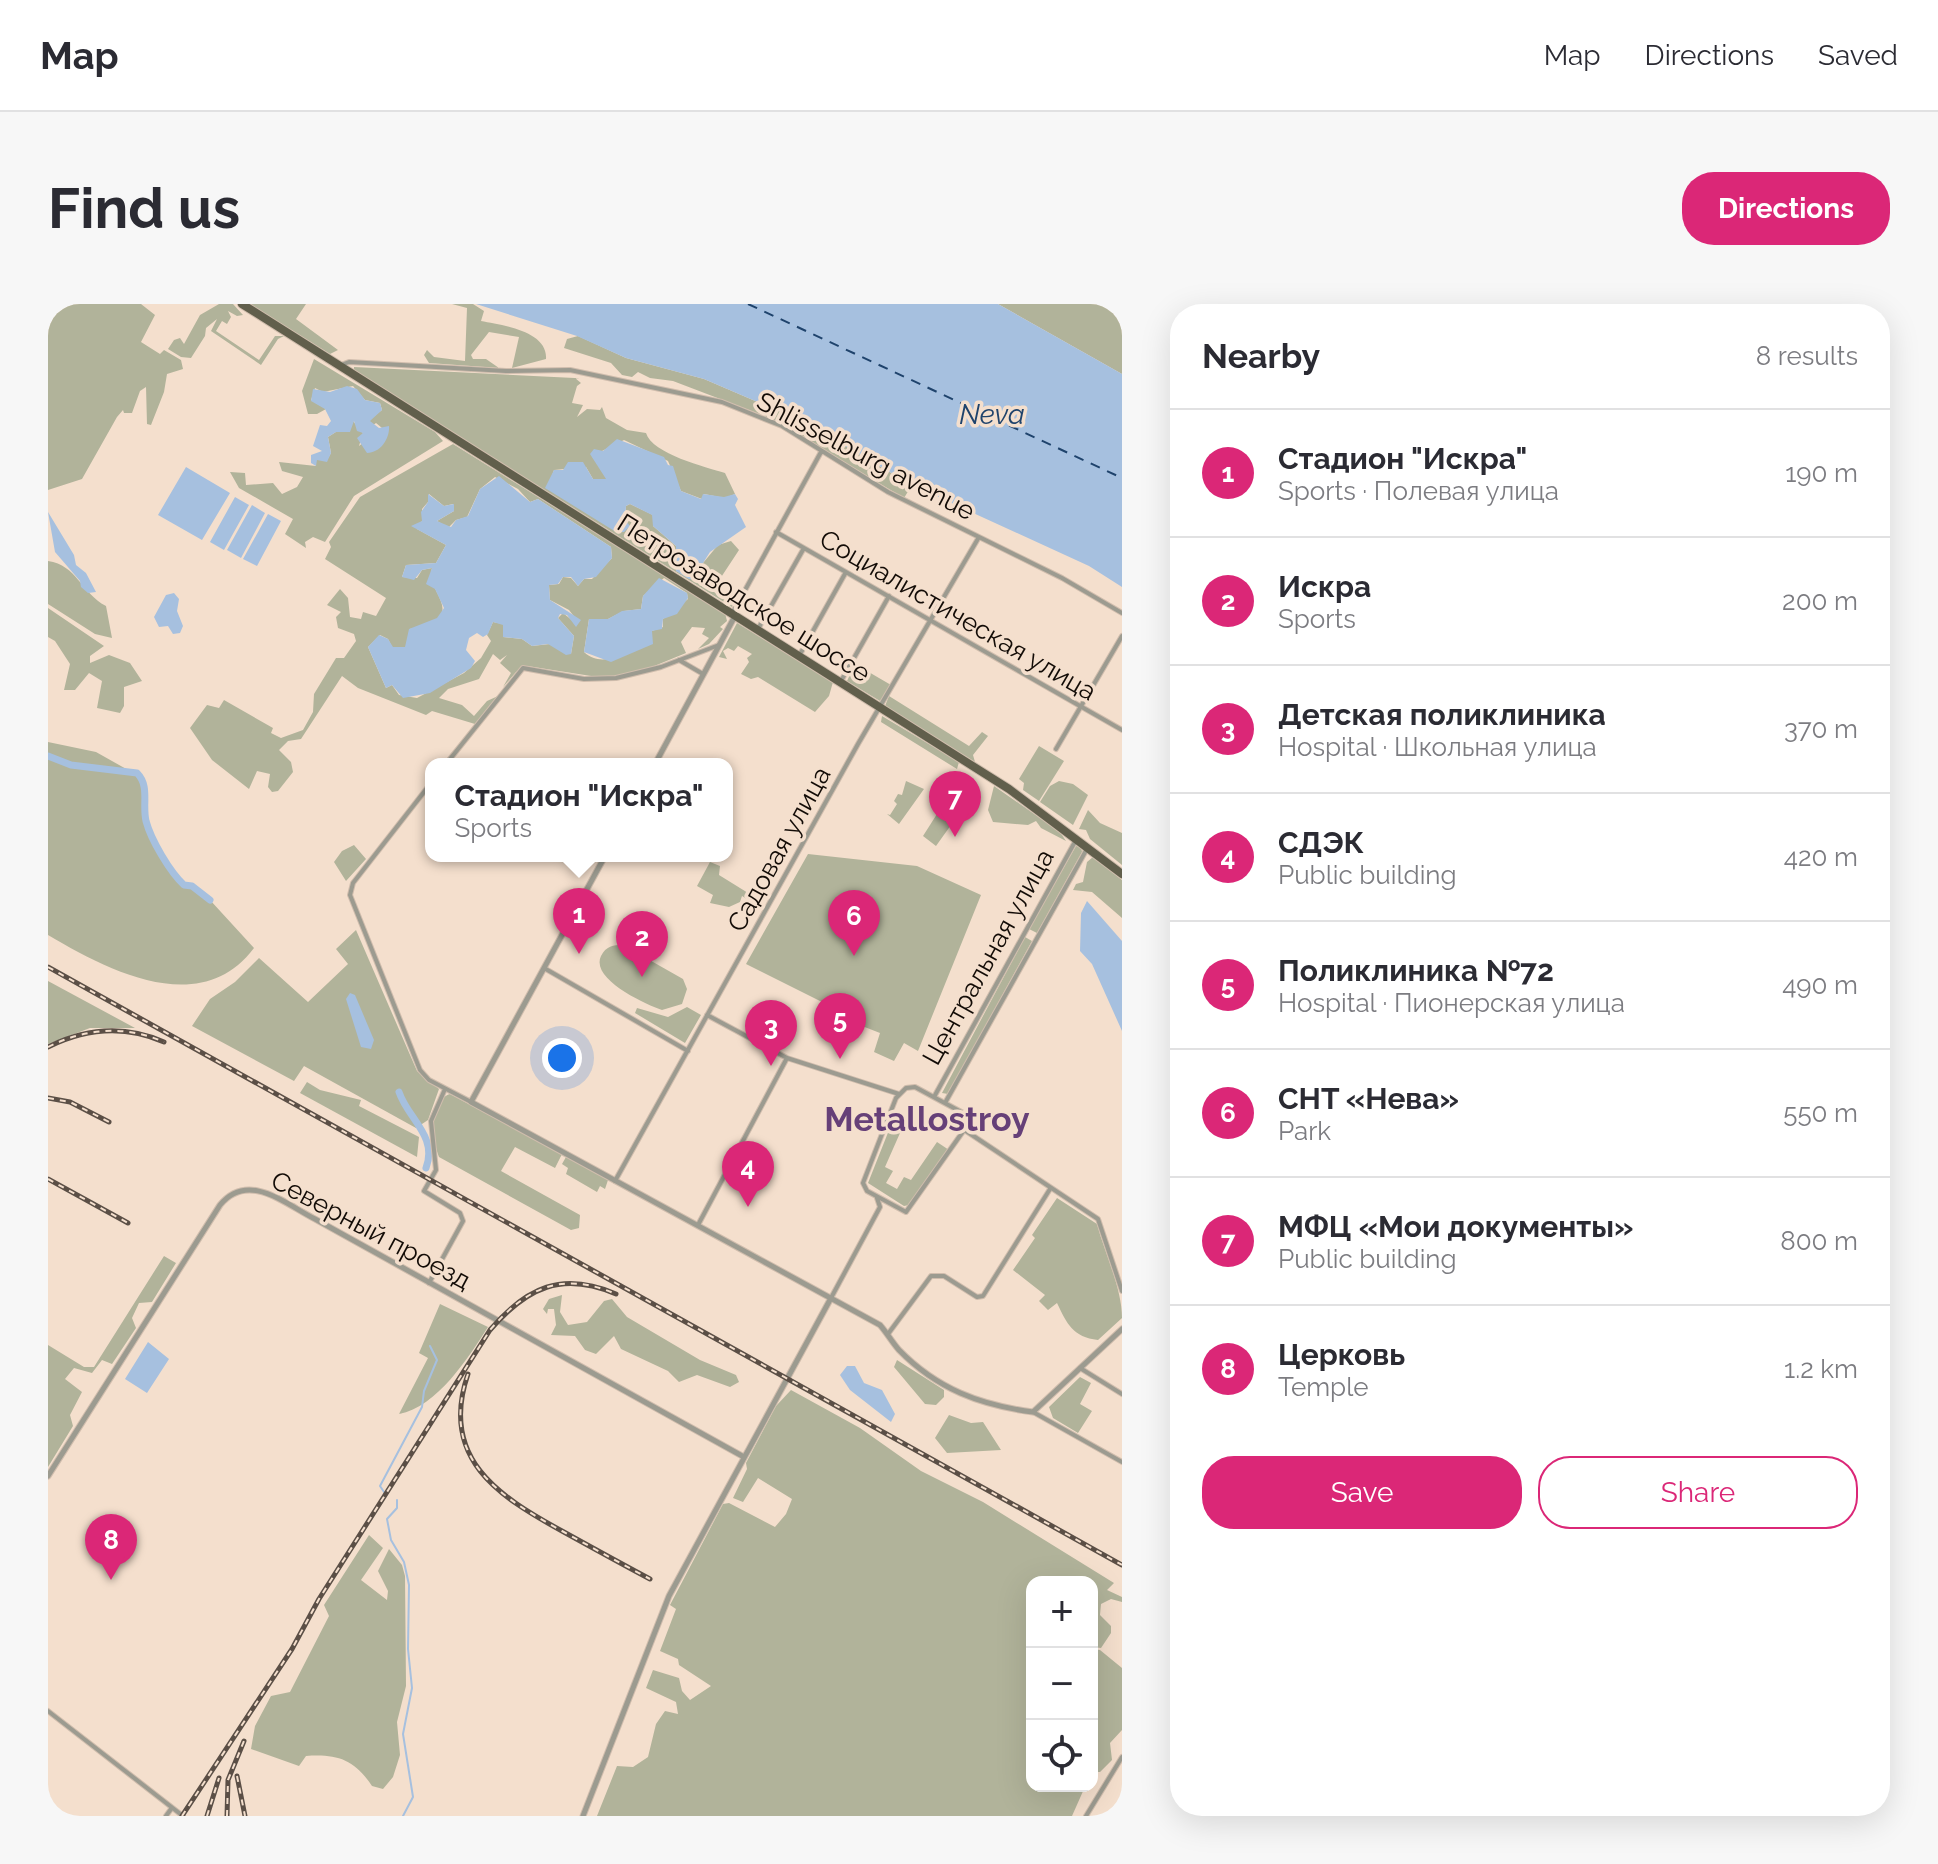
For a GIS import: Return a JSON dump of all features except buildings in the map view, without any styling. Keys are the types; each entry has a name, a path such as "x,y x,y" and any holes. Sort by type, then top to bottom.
{"main road":[{"name":"Петрозаводское шоссе","path":"242,304 841,682 1077,837 1122,874"}],"street":[{"name":"Shlisselburg avenue","path":"339,366 349,362 506,371 570,370 696,395 772,421 888,492 1122,613"},
{"path":"658,758 821,452"},
{"name":"Социалистическая улица","path":"776,532 1122,730"},
{"name":"Садовая улица","path":"615,1181 879,707 979,537"},
{"path":"757,630 804,548"},
{"path":"799,656 846,572"},
{"path":"841,682 889,596"},
{"path":"1056,749 1122,636"},
{"path":"451,758 523,668 596,679 631,676 719,645"},
{"path":"679,660 703,674"},
{"path":"425,791 353,883 350,895 420,1070 429,1080 880,1325 898,1348 965,1398 1033,1412 1122,1462"},
{"name":"Центральная улица","path":"934,1097 1077,837"},
{"name":"Центральная улица","path":"945,1103 1088,846"},
{"path":"471,1102 602,862"},
{"path":"1025,931 1037,937"},
{"path":"544,968 688,1051"},
{"path":"707,1015 787,1058 899,1094 864,1179 865,1189 877,1197 903,1211 911,1210 966,1131 1100,1221 1122,1291"},
{"path":"698,1226 787,1058"},
{"name":"Центральная улица","path":"899,1094 915,1087 945,1103 968,1117 966,1131"},
{"path":"429,1283 463,1221 460,1213 424,1191 436,1170 431,1121 445,1089"},
{"name":"Северный проезд","path":"48,1476 220,1205 237,1190 252,1188 744,1457"},
{"path":"888,1334 931,1276 944,1276 977,1297 983,1296 1050,1189"},
{"path":"583,1816 669,1596 880,1207 877,1197"},
{"path":"880,1207 893,1206"},
{"path":"1033,1412 1122,1329"},
{"path":"1079,1368 1122,1394"},
{"path":"48,1711 183,1816"},
{"path":"1086,1816 1122,1757"},
{"path":"166,1816 171,1809"}],"green space":[{"path":"48,304 141,304 155,315 141,342 160,354 164,350 181,360 183,369 167,374 164,392 151,425 147,424 146,387 140,391 132,413 124,413 123,410 117,417 82,479 48,490"},
{"path":"219,304 233,304 243,315 237,316 228,311 231,317 227,324 222,321 216,331 259,360 275,336 284,336 278,339 261,365 211,331 217,319 206,328 205,336 191,358 181,357 168,349 174,340 180,338 184,344 200,315"},
{"path":"249,304 306,304 296,319 338,350 330,354"},
{"path":"452,304 473,304 484,311 481,321 511,327 532,336 545,349 546,359 512,368 519,337 489,332 471,355 473,359 486,359 499,368 429,363 424,355 427,350 434,357 465,361 467,308"},
{"path":"998,304 1104,304 1122,308 1122,374"},
{"path":"578,336 626,358 704,379 802,421 912,485 904,498 770,418 673,381 650,378 638,372 632,377 622,375 611,363 564,348 567,339"},
{"path":"314,359 435,432 443,441 354,496 325,542 313,537 305,542 306,548 285,534 293,519 239,488 230,472 245,473 246,485 273,483 282,494 297,487 303,477 282,471 279,462 316,466 316,460 327,460 331,453 328,437 353,421 363,433 359,446 382,428 376,423 372,426 369,420 382,410 380,403 365,400 353,386 323,392 315,388 311,400 326,409 317,414 308,414 302,391"},
{"path":"354,367 575,378 581,383 577,386 572,403 583,405 577,417 587,409 600,410 602,407 606,418 627,430 646,433 650,441 669,453 725,473 735,494 725,498 704,494 702,499 681,491 668,461 624,440 592,456 607,479 593,479 586,467 554,470 549,485 625,520 626,506 630,504 653,515 653,526 676,546 676,571 698,581 705,574 703,563 718,545 731,541 739,550 712,591 734,603 732,607 354,371"},
{"path":"453,444 725,613 727,621 709,644 698,649 709,638 702,634 705,628 692,627 681,642 686,653 647,669 604,678 527,666 516,672 503,687 511,673 500,663 507,655 500,660 493,654 479,679 448,689 439,698 462,705 474,716 487,701 498,696 475,724 432,711 426,715 358,688 342,676 301,739 288,741 279,750 291,762 293,772 278,791 272,792 268,787 270,774 257,771 249,789 212,760 190,728 207,705 219,708 224,700 273,728 271,733 281,738 303,730 313,712 314,694 336,658 344,658 356,641 354,634 338,628 336,617 341,612 327,605 340,589 348,598 350,617 361,619 363,612 376,616 386,598 325,559 331,547 329,542 360,497","holes":["495,477 518,489 530,502 538,499 611,547 612,558 592,579 584,579 578,586 571,578 563,577 559,584 549,585 550,600 569,610 576,619 573,621 563,613 558,618 574,636 571,654 550,644 532,646 522,639 503,637 503,624 493,622 487,635 491,641 481,658 464,673 417,698 399,695 392,685 386,688 368,647 380,635 388,639 392,647 406,647 410,629 439,618 442,611 432,568 422,570 417,578 402,577 406,565 436,563 446,545 417,529 422,521 422,509 428,502 429,494 444,506 453,504 454,511 437,521 448,528 456,520 467,517 480,489","664,578 687,593 688,599 663,619 663,627 652,631 646,646 608,659 592,657 584,652 589,619 608,619 624,611 641,609 643,596"]},
{"path":"48,561 66,568 106,606 112,638 95,634 48,604"},
{"path":"48,608 104,646 90,656 90,663 109,655 130,663 142,681 124,687 124,706 120,713 97,708 102,681 89,673 75,690 64,690 70,664 55,641 48,637"},
{"path":"737,623 833,682 829,696 815,712 758,677 751,679 741,674 749,662 747,658 752,654 738,646 734,651 728,648 723,651 727,659 719,657"},
{"path":"855,664 891,685 880,701 847,681"},
{"path":"889,696 969,746 982,732 988,736 973,755 975,762 885,706"},
{"path":"882,716 959,762 957,769 881,722"},
{"path":"48,742 96,752 144,779 146,822 171,874 210,900 254,948 232,969 208,981 182,985 154,982 98,962 48,935"},
{"path":"1039,746 1064,761 1039,801 1023,790 1024,783 1019,779"},
{"path":"906,781 924,789 899,824 887,814 890,815 897,804 894,801 898,794 902,795"},
{"path":"1059,781 1073,784 1088,795 1073,825 1040,802 1050,786"},
{"path":"994,786 1060,832 1066,841 1041,828 1036,821 1028,825 993,822 988,810"},
{"path":"944,803 958,813 936,846 923,836"},
{"path":"1088,810 1100,823 1122,833 1122,865 1090,839 1086,830 1079,829"},
{"path":"354,845 366,859 346,881 334,862 342,851"},
{"path":"1076,846 1081,847 1082,852 1037,933 1029,929"},
{"path":"808,854 917,866 981,895 918,1051 904,1043 894,1061 874,1052 880,1033 839,1017 840,1011 746,964"},
{"path":"1093,857 1122,880 1122,918 1092,892 1073,890 1076,884 1083,882 1087,862"},
{"path":"710,862 720,866 719,875 761,901 758,906 742,896 740,902 729,907 710,903 713,895 697,886"},
{"path":"356,930 417,1071 439,1089 428,1120 416,1128 304,1066 294,1081 192,1026 210,999 235,982 259,958 308,1002 348,964 336,949"},
{"path":"1025,937 1032,941 948,1094 942,1093"},
{"path":"623,945 683,979 687,989 682,1004 662,1010 611,982 600,965 601,956 610,947"},
{"path":"48,981 135,1028 90,1028 48,1044"},
{"path":"687,1007 701,1015 685,1043 635,1013 637,1008 668,1017"},
{"path":"307,1082 320,1090 361,1100 359,1106 419,1137 417,1157 300,1093"},
{"path":"450,1094 562,1154 555,1168 515,1147 501,1171 580,1215 579,1228 571,1230 439,1157 434,1131 435,1113 438,1104"},
{"path":"893,1120 904,1124 885,1167 893,1171 886,1183 897,1189 904,1177 911,1180 937,1142 949,1150 909,1205 904,1206 868,1183"},
{"path":"566,1157 608,1180 605,1189 600,1186 597,1192 566,1174 568,1168 562,1164"},
{"path":"1057,1198 1097,1224 1116,1283 1122,1318 1098,1340 1077,1333 1057,1303 1048,1310 1039,1301 1045,1295 1013,1270"},
{"path":"164,1256 176,1263 152,1302 139,1303 132,1318 136,1328 112,1364 102,1360 92,1373 74,1368 65,1379 82,1392 70,1415 73,1426 48,1467 48,1345 84,1367 94,1367"},
{"path":"562,1295 560,1312 568,1325 587,1322 604,1301 612,1299 627,1317 700,1360 736,1375 739,1382 730,1387 697,1375 679,1382 668,1371 621,1349 614,1336 596,1354 585,1350 575,1336 551,1335 556,1325 554,1309 548,1309 547,1314 543,1309 549,1299"},
{"path":"440,1304 488,1327 462,1366 439,1391 426,1402 399,1414 428,1358 419,1353"},
{"path":"897,1360 944,1390 944,1397 936,1405 925,1404 894,1367"},
{"path":"1080,1377 1091,1383 1080,1404 1092,1411 1078,1433 1053,1418 1049,1407"},
{"path":"791,1390 860,1428 921,1471 983,1502 1114,1583 1107,1590 1122,1597 1122,1602 1111,1599 1101,1604 1100,1615 1111,1626 1111,1633 1101,1648 1098,1648 1098,1576 1026,1576 1026,1792 1083,1792 1072,1816 597,1816 617,1766 633,1767 648,1757 656,1724 665,1711 678,1714 676,1702 646,1688 653,1670 679,1678 682,1691 690,1700 711,1686 679,1665 678,1659 660,1651 676,1609 670,1605 723,1504 729,1503 775,1527 786,1514 792,1499 758,1478 743,1502 733,1498 747,1469 746,1463 776,1406"},
{"path":"949,1415 971,1423 983,1422 1001,1450 947,1453 935,1438"},
{"path":"369,1535 383,1548 361,1580 387,1600 388,1591 378,1571 389,1549 402,1565 405,1576 406,1686 397,1722 400,1755 393,1777 383,1789 372,1786 351,1764 336,1757 306,1756 299,1766 251,1749 255,1726 271,1696 290,1692 329,1616 324,1605"},
{"path":"1098,1650 1122,1668 1122,1730 1110,1743 1112,1760 1100,1772"}],"water":[{"name":"Neva","path":"476,304 998,304 1122,374 1122,587 1089,566 912,485 802,421 704,379 626,358 577,336"},
{"path":"347,386 357,389 365,400 380,403 382,410 370,421 379,428 389,426 388,435 380,448 367,453 357,438 363,433 357,431 354,421 350,432 336,432 328,437 331,453 327,462 317,460 316,466 311,463 311,455 322,451 313,446 320,425 327,426 331,421 325,409 311,401 313,389 330,392"},
{"path":"617,439 664,457 668,465 673,466 681,491 701,499 703,494 724,497 735,494 738,499 735,505 746,527 710,552 703,563 703,581 689,579 676,571 676,546 653,526 652,515 630,504 626,506 625,520 630,526 624,532 616,532 545,488 554,470 563,470 568,462 583,462 593,479 606,479 590,454 594,449 603,451"},
{"path":"186,467 230,493 202,540 158,515"},
{"path":"499,476 530,502 538,499 611,547 612,558 596,577 584,579 578,586 571,577 563,577 558,584 549,585 550,600 581,620 576,627 567,615 560,614 558,618 574,636 571,654 566,655 548,644 532,646 522,639 503,637 503,625 493,622 488,634 483,637 477,633 469,638 466,650 475,661 471,668 430,693 403,698 392,685 386,688 368,647 379,635 388,639 393,647 405,647 409,629 437,618 444,608 435,589 426,584 432,568 422,570 414,580 402,577 406,565 436,563 446,545 411,526 422,521 421,512 428,502 428,494 444,506 454,504 454,511 437,521 451,527 456,520 468,516 480,489"},
{"path":"235,497 249,505 224,550 210,542"},
{"path":"252,505 265,513 241,558 227,550"},
{"path":"48,512 74,555 76,565 86,573 96,592 88,593 81,587 80,581 55,552"},
{"path":"268,514 281,521 257,566 243,559"},
{"path":"659,578 687,593 688,598 677,614 663,619 662,629 652,631 653,644 611,662 584,652 589,619 608,619 622,611 641,609 643,596"},
{"path":"174,593 179,599 177,611 183,626 180,633 173,634 168,626 159,627 154,617 166,595"},
{"path":"1087,901 1122,941 1122,1031 1092,964 1080,951 1081,913"},
{"path":"350,993 355,995 374,1040 371,1049 361,1047 346,999"},
{"path":"148,1342 169,1359 147,1393 125,1379"},
{"path":"847,1366 855,1366 864,1383 882,1390 895,1414 891,1422 850,1390 840,1375"}],"waterway":[{"path":"48,756 71,765 137,773 145,789 146,821 162,855 184,885 192,886 210,900"},
{"path":"399,1092 425,1137 429,1157 426,1168"},
{"path":"384,1492 380,1486 422,1407 424,1391 437,1360 430,1346"},
{"path":"397,1500 397,1508 387,1519 391,1540 404,1562 409,1585 408,1649 412,1688 403,1734 413,1797 403,1816"}],"ferry route":[{"path":"748,304 1122,478"}],"railway":[{"path":"48,967 1122,1565"},
{"path":"48,1047 77,1036 106,1031 135,1033 164,1042"},
{"path":"48,1098 70,1102 109,1122"},
{"path":"48,1179 128,1223"},
{"path":"182,1816 292,1649 319,1599 490,1330 518,1303 547,1287 579,1284 616,1294"},
{"path":"468,1374 461,1403 461,1429 468,1451 480,1471 496,1488 538,1518 650,1579"},
{"path":"227,1816 228,1780 244,1741"},
{"path":"237,1776 245,1816"},
{"path":"207,1816 219,1778"}],"place":[{"name":"МФЦ «Мои документы»","path":"955,837"},
{"name":"Стадион \"Искра\"","path":"579,954"},
{"name":"СНТ «Нева»","path":"854,956"},
{"name":"Искра","path":"642,977"},
{"name":"Поликлиника №72","path":"840,1059"},
{"name":"Детская поликлиника","path":"771,1066"},
{"name":"СДЭК","path":"748,1207"},
{"name":"Церковь","path":"111,1580"}],"district":[{"name":"Metallostroy","path":"927,1119"}]}
